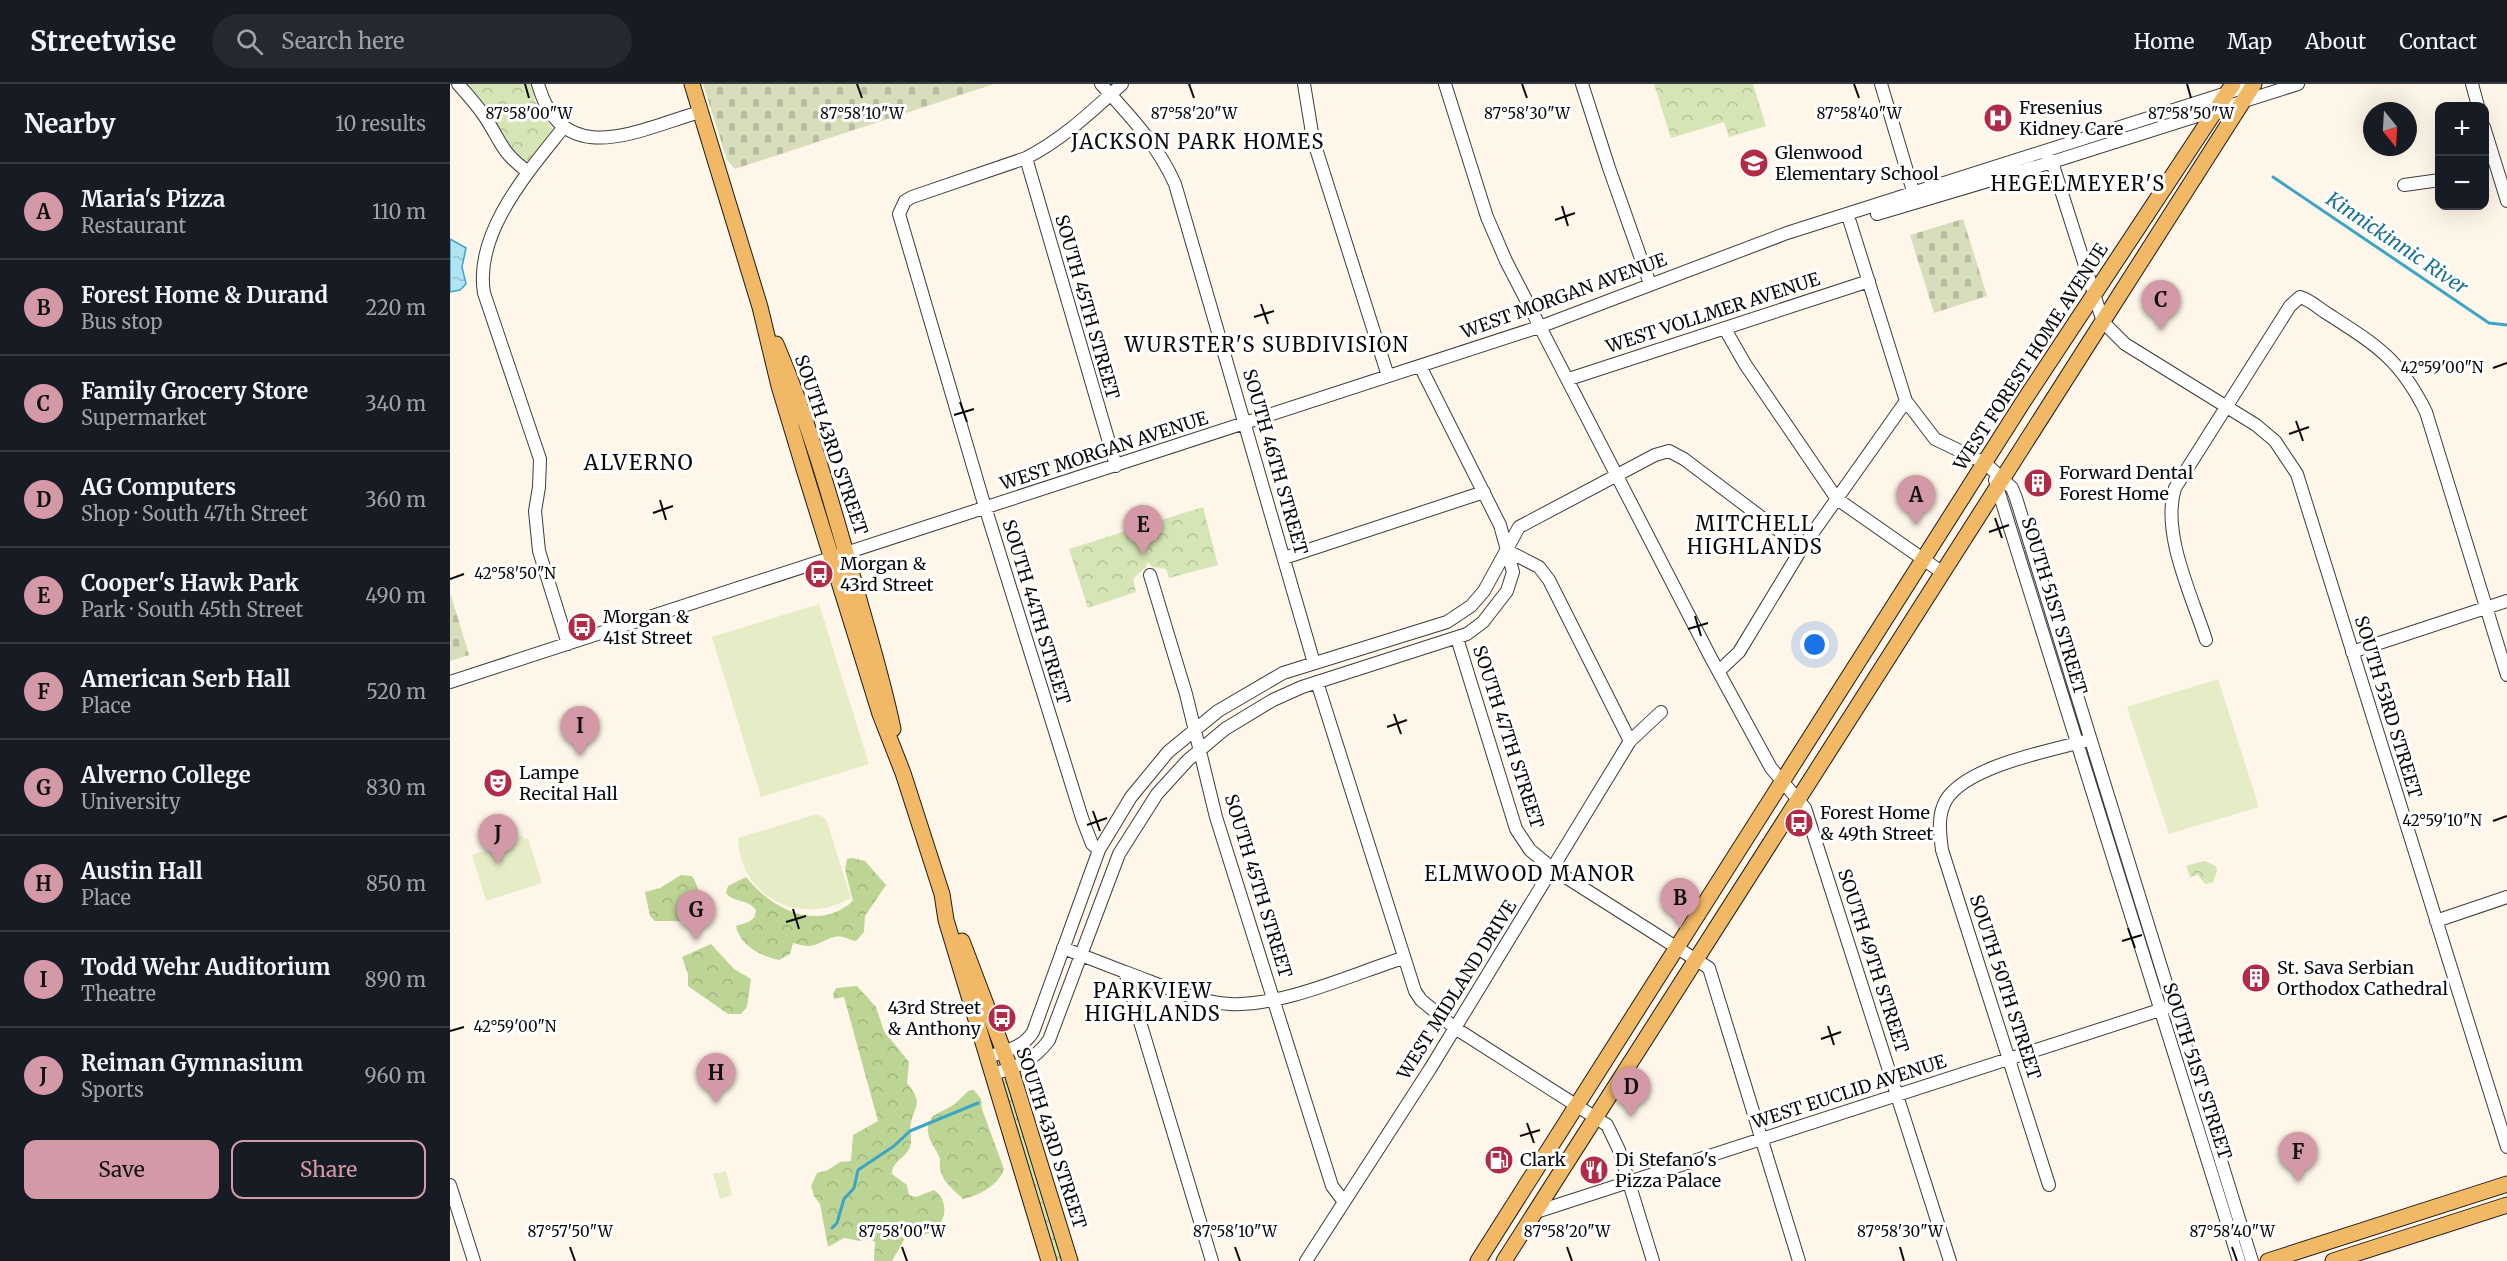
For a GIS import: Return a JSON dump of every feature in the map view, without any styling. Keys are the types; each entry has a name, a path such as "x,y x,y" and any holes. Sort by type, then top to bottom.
{"main road":[{"name":"SOUTH 43RD STREET","path":"692,84 760,307 779,386 880,714 903,772 942,894 954,918 1010,1068 1070,1261"},
{"name":"WEST FOREST HOME AVENUE","path":"1504,1261 1536,1212 1586,1112 1687,953 1799,798 2255,84"},
{"name":"WEST FOREST HOME AVENUE","path":"1482,1255 1586,1112 1687,953 1783,782 1985,463 2230,89"},
{"name":"SOUTH 43RD STREET","path":"760,307 788,372 847,553 883,681 903,772"},
{"path":"811,493 827,488"},
{"name":"SOUTH 43RD STREET","path":"942,894 946,920 1049,1261"},
{"path":"2268,1261 2507,1184"},
{"path":"2333,1261 2507,1205"}],"street":[{"path":"458,84 487,119 499,145 511,160 528,172"},
{"path":"538,84 545,104 563,128 585,137 601,140 700,112"},
{"name":"SOUTH 46TH STREET","path":"1101,84 1158,153 1175,184 1314,663"},
{"path":"1026,158 1060,139 1122,84"},
{"path":"1304,84 1313,139 1388,376"},
{"name":"SOUTH 49TH STREET","path":"1445,84 1487,217 1506,261 1542,326 1616,476 1771,768 1799,798 1805,808 1950,1261"},
{"path":"1582,84 1650,284"},
{"path":"1881,84 1915,198"},
{"name":"WEST MORGAN AVENUE","path":"2049,157 2230,89 2255,84"},
{"name":"WEST MORGAN AVENUE","path":"1766,243 1787,233 1915,198 2298,84"},
{"path":"2472,84 2477,102"},
{"path":"563,128 528,172 507,204 482,261 481,278 540,459 535,511 540,551 568,644"},
{"path":"2049,157 2103,322"},
{"name":"SOUTH 44TH STREET","path":"1026,158 912,197 900,208 899,221 1082,818 1092,844 1099,850"},
{"name":"SOUTH 45TH STREET","path":"1026,158 1116,466"},
{"path":"2490,164 2507,201"},
{"path":"2404,185 2435,181"},
{"name":"WEST MORGAN AVENUE","path":"450,682 1542,326 1650,284 1766,243 1850,222 1915,198"},
{"path":"1850,222 1906,401 1935,439 1985,463"},
{"name":"WEST VOLLMER AVENUE","path":"1569,379 1869,281"},
{"path":"2206,640 2172,530 2170,512 2175,488 2290,306 2300,297 2373,343 2397,363 2414,387 2426,412 2507,675"},
{"name":"SOUTH 53RD STREET","path":"2103,322 2124,344 2256,425 2275,441 2297,474 2507,1147"},
{"path":"1725,329 1745,364 1837,499 1943,573"},
{"path":"993,1074 1026,1063 1042,1050 1049,1040 1124,844 1157,794 1199,750 1261,705 1317,682 1457,638 1483,622 1507,591 1513,573 1500,525 1420,366"},
{"path":"1720,670 1739,652 1802,548 1906,401"},
{"path":"988,1057 1027,1042 1033,1032 1099,850 1116,819 1146,776 1194,729 1252,689 1283,673 1447,622 1461,614 1485,591 1519,527 1669,451 1684,459 1802,548"},
{"name":"SOUTH 51ST STREET","path":"1985,463 2000,481 2012,488 2016,498 2252,1261"},
{"name":"SOUTH 51ST STREET","path":"2000,481 2077,743 2239,1261"},
{"path":"1284,558 1484,492"},
{"path":"1506,550 1543,571 1630,741"},
{"name":"SOUTH 45TH STREET","path":"1150,575 1194,729 1216,817 1332,1186 1344,1202"},
{"path":"2352,652 2507,601"},
{"name":"SOUTH 47TH STREET","path":"1457,638 1516,829 1530,850 1553,869 1687,953"},
{"path":"1317,682 1410,980 1421,1000 1455,1028 1607,1125 1613,1135 1653,1261"},
{"name":"WEST MIDLAND DRIVE","path":"1306,1261 1455,1028 1630,741 1661,712"},
{"path":"2077,743 2091,739"},
{"name":"SOUTH 50TH STREET","path":"2049,1185 1942,850 1939,821 1947,799 1965,782 1987,771 2077,743"},
{"path":"2436,921 2507,897"},
{"path":"1063,948 1206,1000 1237,1004 1275,1000 1403,958"},
{"path":"1687,953 1708,968 1800,1261"},
{"path":"1125,972 1212,1261"},
{"name":"WEST EUCLID AVENUE","path":"1536,1212 2173,1006"},
{"path":"450,1185 474,1261"},
{"path":"1482,1255 1504,1261"}],"green space":[{"path":"465,84 531,84 535,101 553,130 530,160 525,163 514,155 482,102"},
{"path":"703,84 994,84 735,169 727,160"},
{"path":"1654,84 1753,84 1766,126 1729,137 1724,122 1671,138"},
{"path":"1963,219 1987,296 1934,313 1910,235"},
{"path":"1203,507 1218,565 1169,578 1166,569 1152,567 1148,562 1146,567 1133,579 1136,592 1088,608 1069,549"},
{"path":"450,592 469,655 450,661"},
{"path":"819,604 869,764 761,797 712,637"},
{"path":"2218,679 2259,807 2169,834 2127,707"},
{"path":"817,814 826,819 851,898 832,906 813,909 794,908 776,901 761,891 749,877 741,859 738,838"},
{"path":"523,835 524,839 528,838 542,883 486,901 472,855 514,842 513,838"},
{"path":"847,859 865,861 886,885 865,916 864,932 856,941 837,936 811,946 793,943 790,954 779,960 759,953 742,939 736,926 752,920 756,910 726,893 728,886 746,877 769,899 782,907 810,916 825,915 853,901 845,869"},
{"path":"2204,861 2216,866 2217,871 2213,882 2205,884 2198,875 2190,877 2186,866"},
{"path":"681,875 692,876 694,880 701,899 700,913 683,921 655,921 650,916 645,892 660,888"},
{"path":"711,944 734,969 751,979 747,1007 741,1014 728,1014 688,986 688,974 682,957"},
{"path":"857,986 876,1007 884,1031 909,1062 907,1083 915,1094 917,1102 911,1125 910,1147 894,1166 892,1174 907,1185 909,1195 916,1197 934,1190 944,1206 943,1219 940,1224 926,1234 905,1238 892,1261 874,1261 875,1242 868,1238 860,1241 844,1238 828,1247 820,1204 811,1186 817,1173 828,1170 840,1162 851,1161 853,1135 878,1121 844,997 834,999 833,994 836,988"},
{"path":"1003,1076 1006,1076 1064,1261 1056,1261 1002,1083"},
{"path":"974,1090 981,1099 982,1109 1004,1169 993,1185 963,1199 943,1177 940,1159 928,1134 928,1128 933,1116 955,1104 968,1091"},
{"path":"726,1171 732,1195 720,1199 713,1174"}],"water":[{"path":"450,239 466,248 462,267 466,284 460,290 450,292"}],"waterway":[{"name":"Kinnickinnic River","path":"2273,177 2489,323 2507,325"},
{"path":"832,1228 837,1223 844,1199 854,1188 858,1170 894,1146 910,1131 978,1103"}],"place":[{"name":"Fresenius Kidney Care","path":"1998,118"},
{"name":"Glenwood Elementary School","path":"1754,163"},
{"name":"Family Grocery Store","path":"2161,330"},
{"name":"Forward Dental Forest Home","path":"2038,483"},
{"name":"Maria's Pizza","path":"1916,525"},
{"name":"Cooper's Hawk Park","path":"1143,555"},
{"name":"Morgan & 43rd Street","path":"819,574"},
{"name":"Morgan & 41st Street","path":"582,627"},
{"name":"Todd Wehr Auditorium","path":"580,756"},
{"name":"Lampe Recital Hall","path":"498,783"},
{"name":"Forest Home & 49th Street","path":"1799,823"},
{"name":"Reiman Gymnasium","path":"498,864"},
{"name":"Forest Home & Durand","path":"1680,928"},
{"name":"Alverno College","path":"696,940"},
{"name":"St. Sava Serbian Orthodox Cathedral","path":"2256,978"},
{"name":"43rd Street & Anthony","path":"1002,1018"},
{"name":"Austin Hall","path":"716,1103"},
{"name":"AG Computers","path":"1631,1117"},
{"name":"Clark","path":"1499,1160"},
{"name":"Di Stefano's Pizza Palace","path":"1594,1170"},
{"name":"American Serb Hall","path":"2298,1182"}],"district":[{"name":"JACKSON PARK HOMES","path":"1198,142"},
{"name":"HEGELMEYER'S","path":"2078,184"},
{"name":"WURSTER'S SUBDIVISION","path":"1267,345"},
{"name":"ALVERNO","path":"639,463"},
{"name":"MITCHELL HIGHLANDS","path":"1755,536"},
{"name":"ELMWOOD MANOR","path":"1530,874"},
{"name":"PARKVIEW HIGHLANDS","path":"1153,1002"}]}
